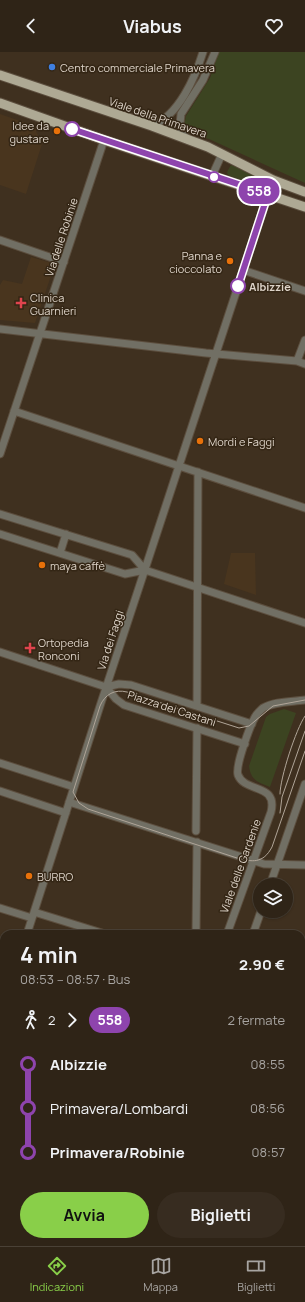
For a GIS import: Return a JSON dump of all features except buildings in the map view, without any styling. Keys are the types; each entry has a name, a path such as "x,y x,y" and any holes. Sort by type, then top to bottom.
{"main road":[{"name":"Viale della Primavera","path":"0,75 152,126 222,154 273,180 305,192"},
{"path":"0,103 104,140 305,207"}],"street":[{"path":"152,126 164,120 180,100 195,75 203,52"},
{"path":"188,140 181,131 181,114 203,80 215,52"},
{"name":"Via delle Robinie","path":"0,454 104,140"},
{"path":"212,176 222,154"},
{"name":"Via dei Faggi","path":"28,930 178,465 273,180"},
{"path":"0,240 64,262"},
{"path":"243,270 305,291"},
{"path":"0,329 216,354 297,361 305,364"},
{"path":"297,361 305,340"},
{"path":"14,411 305,508"},
{"path":"197,705 198,472"},
{"path":"0,514 132,555 145,570"},
{"path":"0,534 125,574 145,570 305,623"},
{"path":"60,553 66,534"},
{"path":"0,652 106,688"},
{"name":"Piazza dei Castani","path":"245,744 124,705 106,688 119,684 128,685 197,705 252,724"},
{"path":"245,744 257,713 267,706 305,700"},
{"path":"196,832 197,728"},
{"name":"Viale delle Gardenie","path":"228,930 254,861 272,805 268,794 246,783 238,776 238,765 245,744"},
{"path":"0,763 74,788"},
{"path":"272,878 302,801 305,784"},
{"path":"0,791 66,813"},
{"path":"70,802 264,864 305,865"},
{"path":"196,842 196,930"},
{"path":"0,908 90,930"},
{"path":"254,930 259,918"}],"shaded area":[{"path":"0,114 37,127 36,131 42,144 26,194 0,185"},
{"name":"Clinica Guarnieri","path":"31,257 55,264 35,323 0,320 0,285 3,280 22,284"},
{"path":"231,553 255,553 256,595 224,584"}],"green space":[{"path":"219,52 305,52 305,183 209,139 191,133 184,125 186,116 210,78"},
{"path":"231,165 260,176 260,183 256,185 229,176 227,173"},
{"path":"284,709 296,713 270,787 253,778 249,766 266,717"}],"tram line":[{"path":"305,700 273,706 249,726 239,728 127,692 118,691 111,693 105,698 100,706 73,792 79,803 88,809 237,858 252,861 261,859 269,853 272,847 305,751"},
{"path":"280,794 289,754 297,731 305,716"},
{"path":"280,813 282,797 305,731"}],"bus line":[{"name":"558","path":"72,129 268,194 238,286"}],"place":[{"name":"Centro commerciale Primavera","path":"52,67"},
{"name":"Idee da gustare","path":"57,131"},
{"name":"Panna e cioccolato","path":"230,261"},
{"name":"Albizzie","path":"238,286"},
{"name":"Clinica Guarnieri","path":"21,303"},
{"name":"Mordi e Faggi","path":"200,441"},
{"name":"maya caffè","path":"42,565"},
{"name":"Ortopedia Ronconi","path":"30,648"},
{"name":"BURRO","path":"29,876"}]}
